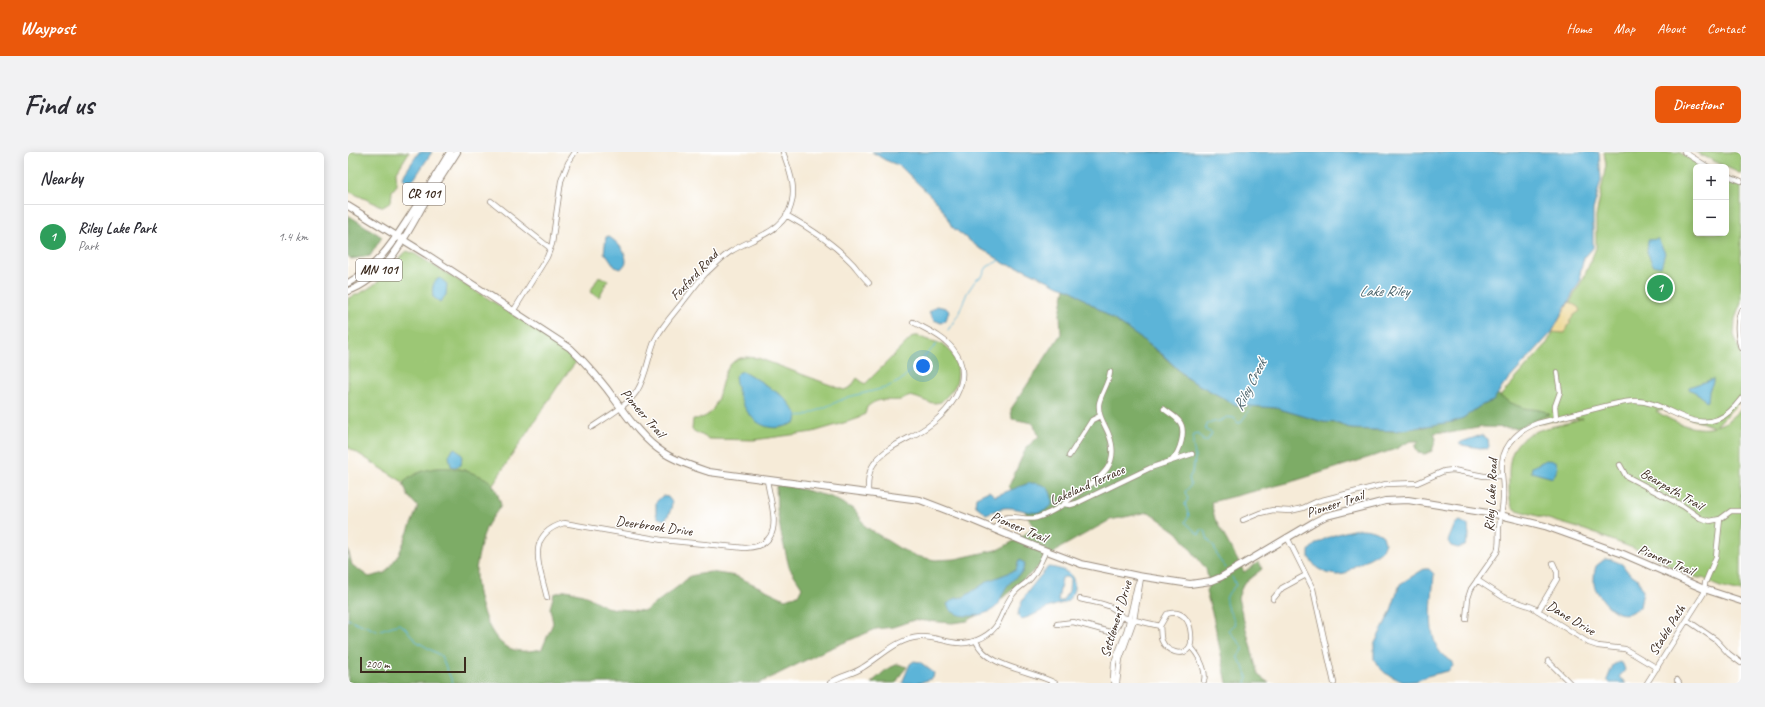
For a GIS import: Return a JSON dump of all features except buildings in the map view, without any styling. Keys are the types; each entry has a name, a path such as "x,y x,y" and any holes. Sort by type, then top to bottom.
{"main road":[{"name":"CR 101","path":"392,243 450,152"},
{"name":"CR 101","path":"422,207 457,152"},
{"name":"Pioneer Trail","path":"348,206 514,310 570,348 586,363 627,417 650,442 664,453 688,465 709,472 920,500 1081,564 1190,584 1211,581 1230,572 1326,516 1396,500 1419,502 1502,515 1545,526 1623,554 1704,589 1741,601"},
{"name":"MN 101","path":"348,291 358,286 377,272 386,262 404,240 422,207"},
{"name":"MN 101","path":"348,283 372,267 392,243"}],"street":[{"path":"514,310 550,248 556,227 560,181 575,152"},
{"name":"Foxford Road","path":"592,427 631,398 641,383 657,337 666,323 705,275 730,252 766,234 778,226 786,215 793,197 792,175 783,152"},
{"path":"1684,152 1703,164"},
{"path":"1729,176 1741,181"},
{"path":"491,201 550,248"},
{"path":"786,215 800,222 831,244 854,266 868,283"},
{"path":"1741,310 1738,316 1737,331 1741,348"},
{"path":"868,492 870,470 876,461 884,452 923,430 937,420 956,398 961,386 962,371 959,359 953,348 945,341 913,322"},
{"path":"1064,504 1103,475 1113,459 1112,443 1100,416 1099,404 1109,379 1110,372"},
{"path":"1556,418 1555,406 1560,392 1557,372"},
{"name":"Riley Lake Road","path":"1466,619 1468,598 1477,580 1497,552 1502,515 1502,462 1505,452 1517,434 1530,426 1556,418 1619,403 1637,401 1654,404 1689,420 1706,422 1722,417 1741,399"},
{"path":"1164,409 1180,422 1183,431 1177,453 1172,460"},
{"path":"1069,456 1092,420 1100,416"},
{"name":"Lakeland Terrace","path":"993,529 1004,518 1014,517 1034,519 1050,513 1064,504 1070,505 1077,503 1127,479 1172,460 1192,454"},
{"name":"Bearpath Trail","path":"1620,465 1626,476 1683,506 1700,518 1710,522 1720,519 1731,511 1741,511"},
{"path":"1243,520 1260,512 1273,510 1290,511 1303,508 1318,501 1386,484 1417,483 1444,471 1452,470 1484,476 1502,476"},
{"name":"Deerbrook Drive","path":"546,598 537,550 539,541 556,525 564,523 662,540 745,548 755,547 768,539 775,525 767,480"},
{"path":"1704,589 1716,557 1720,519"},
{"path":"1286,538 1306,575 1317,602 1334,683"},
{"path":"830,683 836,678 862,668 892,646 901,642 920,637 957,644 976,641 985,636 997,625 1012,595 1036,571 1046,551"},
{"path":"1538,611 1557,580 1557,572 1553,563"},
{"path":"1273,599 1282,588 1306,575"},
{"name":"Settlement Drive","path":"1116,683 1120,659 1141,586 1141,576"},
{"name":"Dane Drive","path":"1477,580 1503,597 1528,605 1589,643 1598,646 1625,649 1656,668"},
{"name":"Stable Path","path":"1647,683 1704,593 1704,589"},
{"path":"1080,599 1115,608 1122,617 1160,626"},
{"path":"1190,646 1187,650 1180,652 1168,649 1161,640 1160,626 1167,614 1174,613 1183,615 1188,621 1190,628 1190,646 1198,655 1206,674 1204,681"},
{"path":"1057,624 1073,622 1110,632 1115,630 1122,617"},
{"path":"1687,620 1716,640 1732,657 1741,663"},
{"path":"976,641 985,654 1001,662 1055,683"},
{"path":"1548,661 1570,683"}],"green space":[{"path":"348,152 409,152 396,173 397,185 392,191 391,202 383,207 348,191"},
{"path":"1604,152 1679,152 1698,164 1693,164 1693,236 1729,236 1729,179 1741,183 1741,303 1735,319 1734,335 1741,354 1741,400 1716,426 1726,422 1741,409 1741,592 1727,589 1698,578 1670,566 1654,556 1585,530 1514,509 1512,506 1509,491 1509,479 1510,461 1514,449 1522,440 1542,429 1583,418 1503,426 1496,401 1546,345 1584,277 1596,248 1596,217 1606,165","holes":["1667,410 1714,427 1706,428 1684,425 1669,419 1656,411"]},
{"path":"1695,152 1741,152 1741,174 1729,168 1729,164 1720,164"},
{"path":"348,215 382,237 370,256 351,259 348,256"},
{"path":"407,251 415,254 519,318 577,361 564,377 491,487 472,482 466,470 443,469 417,491 348,447 348,298 367,290 378,282"},
{"path":"599,276 608,280 599,297 590,292"},
{"path":"1065,288 1071,290 1143,340 1188,379 1236,405 1276,408 1323,422 1339,423 1351,429 1396,431 1408,428 1425,427 1431,424 1452,422 1463,418 1480,406 1493,401 1497,394 1520,407 1540,410 1549,414 1517,428 1483,427 1449,433 1434,433 1436,439 1432,451 1425,454 1418,453 1415,446 1419,441 1410,441 1396,449 1291,482 1211,502 1215,519 1244,572 1259,562 1262,569 1243,584 1238,598 1258,675 1269,683 1227,683 1213,616 1206,592 1209,583 1206,569 1178,533 1149,512 1110,520 1060,548 991,608 967,621 952,623 914,620 893,627 876,629 824,651 760,683 348,683 348,550 352,565 369,577 385,573 399,554 418,507 408,496 403,483 419,473 437,468 466,471 487,479 496,489 501,505 486,528 483,537 477,563 477,584 482,610 487,623 501,643 517,651 542,649 553,623 550,608 554,594 566,590 583,594 606,607 645,611 690,576 710,572 736,576 785,599 798,595 802,587 789,567 777,509 776,486 782,484 831,497 855,510 866,527 899,548 916,556 935,560 955,559 1000,549 1024,535 1034,526 1009,486 1026,448 1039,436 1033,423 1012,419 1011,409 1061,334 1060,314"},
{"path":"913,336 919,336 945,346 956,361 958,374 955,386 941,402 930,403 912,397 900,400 879,400 867,407 865,414 857,419 813,432 754,440 709,439 692,430 693,419 705,417 712,410 717,401 723,378 728,368 735,361 746,357 758,358 844,390 851,387 857,378 865,384"},
{"path":"898,664 907,667 896,683 871,683 887,669"}],"sand":[{"path":"1569,302 1578,307 1580,311 1574,315 1569,322 1571,323 1567,326 1565,333 1552,332"}],"water":[{"path":"419,152 432,152 414,179 407,182 403,178 405,173"},
{"name":"Lake Riley","path":"872,152 1599,152 1601,180 1593,210 1593,248 1584,258 1580,273 1581,279 1552,332 1503,386 1493,401 1480,406 1463,418 1452,422 1396,431 1351,429 1339,423 1323,422 1276,408 1236,405 1188,379 1163,355 1071,290 1059,286 1022,268 1005,264 979,248 952,227 943,210 933,198 900,166 885,160"},
{"path":"608,236 618,244 625,255 626,263 621,269 615,267 604,253 606,237"},
{"path":"1658,239 1665,253 1661,267 1653,265 1647,252 1648,240"},
{"path":"440,278 447,284 446,295 440,302 433,297 433,286 435,281"},
{"path":"937,306 946,308 949,311 946,320 941,323 934,320 929,312"},
{"path":"743,371 785,398 797,414 796,422 783,427 771,427 761,424 753,418 746,410 737,388 735,376"},
{"path":"1713,379 1709,391 1708,401 1706,402 1700,395 1689,389 1689,387"},
{"path":"1482,435 1488,439 1489,447 1487,449 1459,444 1461,442"},
{"path":"455,448 462,455 461,465 455,467 451,466 449,456"},
{"path":"1546,460 1556,461 1558,468 1553,478 1531,472 1532,467"},
{"path":"1029,483 1044,485 1051,494 1052,505 1047,510 1041,512 1029,512 1004,508 986,514 975,505 976,497 989,491 995,496"},
{"path":"662,496 668,497 672,502 670,511 665,520 658,518 656,514 656,502"},
{"path":"1460,521 1468,525 1469,536 1465,546 1458,548 1451,546 1448,541 1455,524"},
{"path":"1358,529 1377,532 1383,536 1385,543 1382,550 1377,554 1353,567 1345,574 1337,575 1326,573 1317,568 1309,558 1309,551 1324,539"},
{"path":"1605,559 1622,564 1627,571 1638,579 1643,591 1640,607 1635,611 1625,614 1616,612 1607,605 1596,591 1594,584 1595,568"},
{"path":"1019,560 1025,563 1022,573 1005,589 996,607 985,613 970,616 955,613 950,610 947,604 956,598 964,597 988,581 1016,570"},
{"path":"1048,567 1067,572 1073,578 1074,589 1072,594 1065,602 1021,619 1018,616 1021,603 1029,590","holes":["1067,577 1070,579 1069,591 1062,601 1058,601 1062,578"]},
{"path":"1424,569 1429,569 1434,574 1431,618 1434,640 1438,650 1453,662 1453,666 1448,671 1431,675 1416,681 1403,682 1385,673 1378,666 1374,659 1374,645 1390,613 1400,584"},
{"path":"914,661 920,662 934,673 933,678 919,683 902,683 910,664"},
{"path":"1619,662 1623,664 1625,670 1619,677 1626,683 1610,683 1607,680 1613,665"}],"waterway":[{"path":"948,330 958,315 967,293 975,281 982,276 987,267 1000,260"},
{"path":"797,416 807,415 848,397 885,388 900,381 938,343"},
{"name":"Riley Creek","path":"1226,568 1218,558 1214,547 1208,540 1205,530 1201,530 1199,535 1185,522 1189,516 1185,504 1188,499 1185,492 1191,485 1189,478 1192,473 1195,460 1193,439 1194,435 1199,434 1203,441 1207,441 1212,433 1205,430 1208,423 1220,421 1227,417 1234,418 1238,423 1240,423 1252,407"},
{"name":"Riley Creek","path":"1232,577 1236,585 1227,597 1226,602 1234,619 1235,625 1228,630 1243,647 1243,650 1237,657 1246,672 1246,683"},
{"path":"348,619 377,631 399,624 405,628 416,641 441,656 453,683"}],"place":[{"name":"Riley Lake Park","path":"1660,288"}]}
